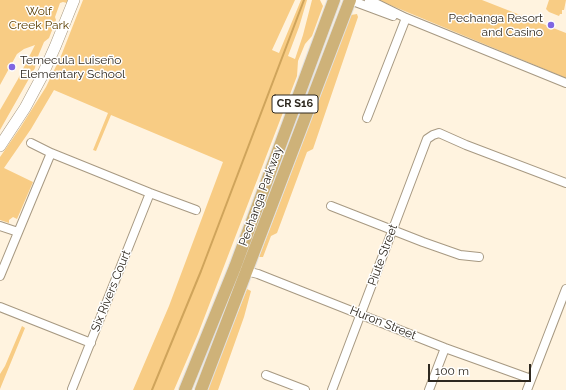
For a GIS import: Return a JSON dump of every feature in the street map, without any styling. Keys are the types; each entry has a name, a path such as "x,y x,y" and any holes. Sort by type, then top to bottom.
{"main road":[{"name":"Pechanga Parkway","path":"185,390 241,270 334,0"},
{"name":"Pechanga Parkway","path":"201,390 243,282 241,270 256,249 350,0"}],"street":[{"path":"0,146 25,108 41,78 56,47 74,0"},
{"path":"350,0 390,15 406,18"},
{"path":"368,0 406,18 566,83"},
{"path":"367,118 406,18"},
{"name":"Piute Street","path":"332,390 427,139 439,133 446,135 466,145 566,183"},
{"path":"31,142 51,153 196,210"},
{"path":"0,276 51,153"},
{"name":"Six Rivers Court","path":"72,389 150,193"},
{"path":"331,206 460,255 479,256"},
{"path":"0,226 18,232"},
{"name":"Huron Street","path":"241,270 258,274 445,348 531,379"},
{"path":"527,390 566,289"},
{"path":"0,307 91,343"},
{"path":"429,390 445,348"},
{"path":"266,375 305,390"}],"green space":[{"name":"Wolf Creek Park","path":"0,0 68,0 67,3 60,3 55,17 56,20 49,38 44,42 36,61 35,68 0,130 0,110 35,45 24,49 17,54 0,85"},
{"path":"83,0 295,0 272,50 279,53 301,0 307,0 288,56 295,59 312,0 320,0 323,6 312,36 305,44 298,61 297,76 198,334 174,390 133,390 169,306 223,162 111,115 96,151 93,150 108,113 54,90 31,129 4,168 33,182 17,219 13,217 9,220 9,223 0,220 0,157 46,87 61,56"},
{"path":"378,0 482,0 566,33 566,78"},
{"path":"549,0 566,0 562,14 559,16 549,12 546,9"},
{"path":"357,14 358,17 313,149 307,152 277,233 271,236 263,257 259,257 351,15"},
{"path":"247,289 251,291 244,317 218,390 207,390"},
{"path":"22,326 25,328 0,389 0,374 5,366"}],"waterway":[{"path":"152,390 201,271 304,0"}],"place":[{"name":"Pechanga Resort and Casino","path":"551,25"},
{"name":"Temecula Luiseño Elementary School","path":"12,67"}]}
